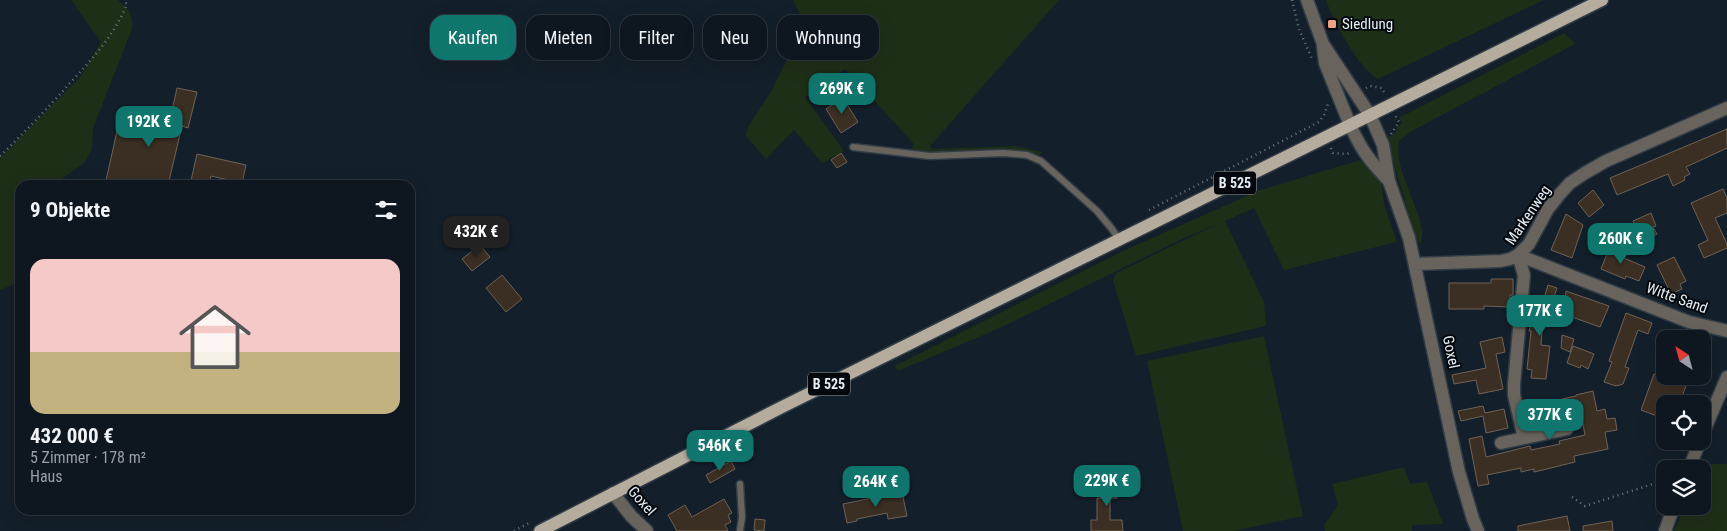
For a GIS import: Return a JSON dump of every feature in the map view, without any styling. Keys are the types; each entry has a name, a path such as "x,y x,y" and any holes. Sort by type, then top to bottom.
{"main road":[{"name":"B 525","path":"540,531 782,407 1602,0"}],"street":[{"path":"1306,0 1323,44"},
{"name":"Goxel","path":"1323,44 1370,115 1383,145 1389,180 1409,238 1460,472 1478,531"},
{"name":"Goxel","path":"1323,44 1325,63 1360,148 1389,180"},
{"name":"Markenweg","path":"1524,438 1514,395 1524,275 1518,255 1529,244 1543,217 1570,183 1606,161 1727,108"},
{"path":"1415,264 1501,261 1518,255"},
{"name":"Witte Sand","path":"1518,255 1689,322 1727,331"},
{"path":"1711,415 1727,377"},
{"path":"1501,443 1568,429"},
{"name":"Goxel","path":"613,493 631,516 647,531"},
{"path":"1665,531 1671,515"}],"lane":[{"path":"854,147 930,156 1003,153 1027,155 1040,161 1097,211 1120,240"},
{"path":"740,484 742,517 740,531"}],"path":[{"path":"0,156 91,61 120,22 127,4 123,0"},
{"path":"1366,88 1370,86 1382,88"},
{"path":"1331,148 1333,153 1347,154 1360,148"},
{"path":"1572,497 1585,506 1656,483"}],"green space":[{"path":"71,0 118,0 130,13 132,29 93,128 92,149 85,162 62,180 15,180 15,284 0,290 0,158 80,77 101,42"},
{"path":"793,0 1059,0 930,146 932,149 1016,146 1042,152 1039,155 1009,150 912,152 913,143 845,69 805,97 844,151 822,163 794,130 766,159 746,136 748,127 772,90 787,60 879,60 879,15 800,15"},
{"path":"1326,0 1544,0 1378,79 1371,74 1355,55 1334,20"},
{"path":"1564,33 1575,44 1412,131 1399,141 1400,163 1422,229 1421,245 1410,220 1388,137 1396,133 1397,127 1402,123 1399,118"},
{"path":"1360,160 1381,182 1384,204 1397,242 1284,270 1254,208 1225,221 1264,302 1266,326 1136,356 1113,281 1116,273 1220,223 1184,238 1000,328 898,371 895,366 1123,251 1258,191"},
{"path":"1264,336 1303,516 1234,531 1183,531 1147,361"},
{"path":"1711,464 1727,464 1727,531 1674,531 1681,515 1711,515"},
{"path":"1404,467 1410,484 1427,482 1443,524 1412,525 1412,531 1325,531 1324,525 1338,505 1332,484"}],"building":[{"path":"177,88 197,92 188,128 182,126 169,180 106,180 119,122 167,133"},
{"path":"843,98 858,122 841,133 826,109"},
{"path":"1727,129 1727,148 1686,167 1690,174 1684,177 1685,180 1673,186 1668,174 1617,195 1610,178"},
{"path":"841,153 847,162 837,168 831,160"},
{"path":"197,154 246,165 243,180 229,180 211,176 210,180 191,180"},
{"path":"1723,189 1727,198 1727,213 1715,218 1727,248 1704,258 1698,245 1708,240 1691,203"},
{"path":"1593,190 1604,205 1589,217 1578,203"},
{"path":"1651,213 1656,226 1653,227 1657,234 1642,241 1633,221"},
{"path":"1566,214 1583,225 1572,258 1551,250"},
{"path":"1611,244 1622,249 1619,256 1645,267 1639,281 1626,276 1625,279 1601,269"},
{"path":"480,245 490,257 472,271 462,259"},
{"path":"1674,257 1686,281 1680,284 1682,289 1671,294 1657,265"},
{"path":"502,275 522,299 506,312 486,288"},
{"path":"1491,279 1513,279 1513,295 1510,295 1510,307 1484,306 1484,309 1449,309 1449,283 1491,283"},
{"path":"1548,285 1557,288 1542,332 1541,345 1550,346 1546,379 1531,378 1532,370 1527,369 1531,331 1529,331 1540,296 1544,298"},
{"path":"1566,291 1609,306 1600,327 1569,316 1570,314 1564,312"},
{"path":"1626,313 1652,323 1648,334 1638,330 1625,367 1629,368 1623,384 1616,386 1604,382 1612,362 1609,361"},
{"path":"1562,335 1574,339 1570,352 1561,348"},
{"path":"1502,337 1505,352 1496,354 1503,389 1479,394 1476,380 1454,384 1452,375 1486,368 1480,342"},
{"path":"1573,346 1594,354 1588,369 1581,365 1580,368 1567,363"},
{"path":"1654,374 1656,375 1656,385 1686,385 1683,395 1656,395 1656,416 1641,410"},
{"path":"1593,391 1597,411 1605,409 1607,419 1615,418 1617,430 1605,432 1608,449 1574,456 1575,462 1534,472 1534,469 1521,472 1521,468 1487,475 1489,484 1478,486 1469,439 1482,436 1486,457 1530,446 1531,450 1560,444 1559,441 1585,435 1581,414 1557,419 1558,423 1543,426 1553,401"},
{"path":"1483,406 1485,413 1504,409 1508,428 1486,433 1483,416 1461,421 1458,411"},
{"path":"1543,408 1541,426 1536,427 1532,411"},
{"path":"731,461 735,469 710,483 706,475"},
{"path":"1106,471 1117,471 1117,498 1110,498 1110,520 1122,520 1123,531 1091,531 1091,520 1097,520 1097,498 1102,498 1102,489 1107,489"},
{"path":"902,492 907,516 888,519 887,513 847,523 843,504"},
{"path":"724,499 732,513 728,515 731,522 725,525 728,531 677,531 668,515 685,505 692,517"},
{"path":"1567,516 1570,531 1518,531 1518,526"},
{"path":"755,519 765,520 764,531 754,530"},
{"path":"1612,521 1613,531 1583,531 1583,526"}],"place":[{"name":"Siedlung","path":"1332,24"}]}
